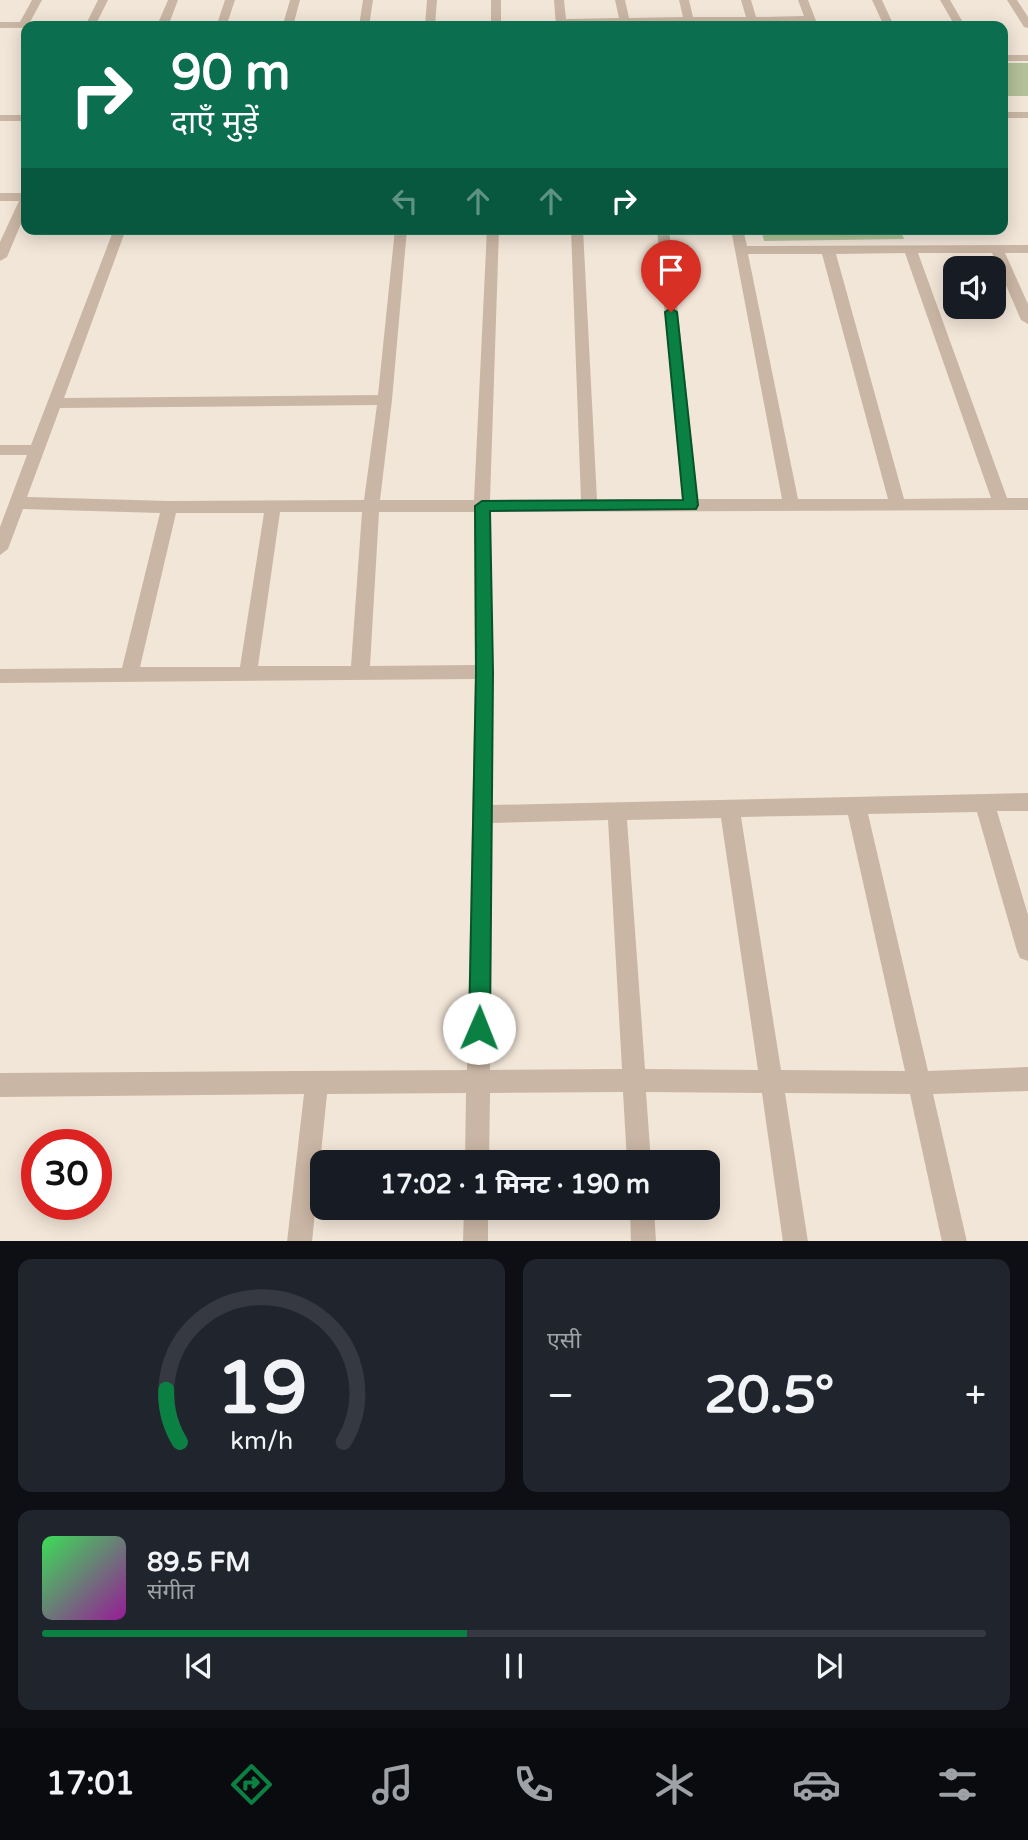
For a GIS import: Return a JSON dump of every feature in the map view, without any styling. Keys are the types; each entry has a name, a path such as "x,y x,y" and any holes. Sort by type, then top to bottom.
{"street":[{"path":"25,21 37,0"},
{"path":"92,21 103,0"},
{"path":"165,21 173,0"},
{"path":"223,21 230,0"},
{"path":"289,21 295,0"},
{"path":"365,21 368,0"},
{"path":"430,21 432,0"},
{"path":"496,0 496,21"},
{"path":"559,0 561,21"},
{"path":"621,0 624,20"},
{"path":"684,0 689,21"},
{"path":"747,0 752,19"},
{"path":"803,0 810,21"},
{"path":"877,0 887,21"},
{"path":"945,0 957,21"},
{"path":"1012,0 1027,22"},
{"path":"608,21 646,21"},
{"path":"720,21 782,21"},
{"path":"0,26 21,25"},
{"path":"1008,58 1028,58"},
{"path":"1008,115 1028,115"},
{"path":"0,118 21,118"},
{"path":"0,197 21,197"},
{"path":"0,257 21,209"},
{"path":"0,549 5,522 17,503 118,235"},
{"path":"360,673 371,506 385,400 400,235"},
{"path":"477,1150 484,672 482,506 493,235"},
{"path":"577,235 589,506"},
{"path":"664,235 691,505"},
{"path":"738,235 791,505"},
{"path":"741,250 1028,248"},
{"path":"910,249 1000,504"},
{"path":"997,249 1028,320"},
{"path":"828,250 898,505"},
{"path":"55,403 385,400"},
{"path":"0,450 37,450"},
{"path":"17,503 169,507 1028,504"},
{"path":"129,675 169,507"},
{"path":"248,674 273,507"},
{"path":"0,676 484,672"},
{"path":"482,814 1028,802"},
{"path":"985,804 1028,951"},
{"path":"856,807 955,1241"},
{"path":"730,810 796,1241"},
{"path":"617,812 638,1150"},
{"path":"0,1085 634,1080 772,1084 1028,1079"},
{"path":"299,1241 317,1082"},
{"path":"475,1241 476,1220"},
{"path":"643,1220 644,1241"}],"green space":[{"path":"1008,63 1028,63 1028,96 1008,96"},
{"path":"762,235 902,235 904,239 764,241"}],"route":[{"path":"479,1028 484,672 482,506 691,505 671,312"}]}
